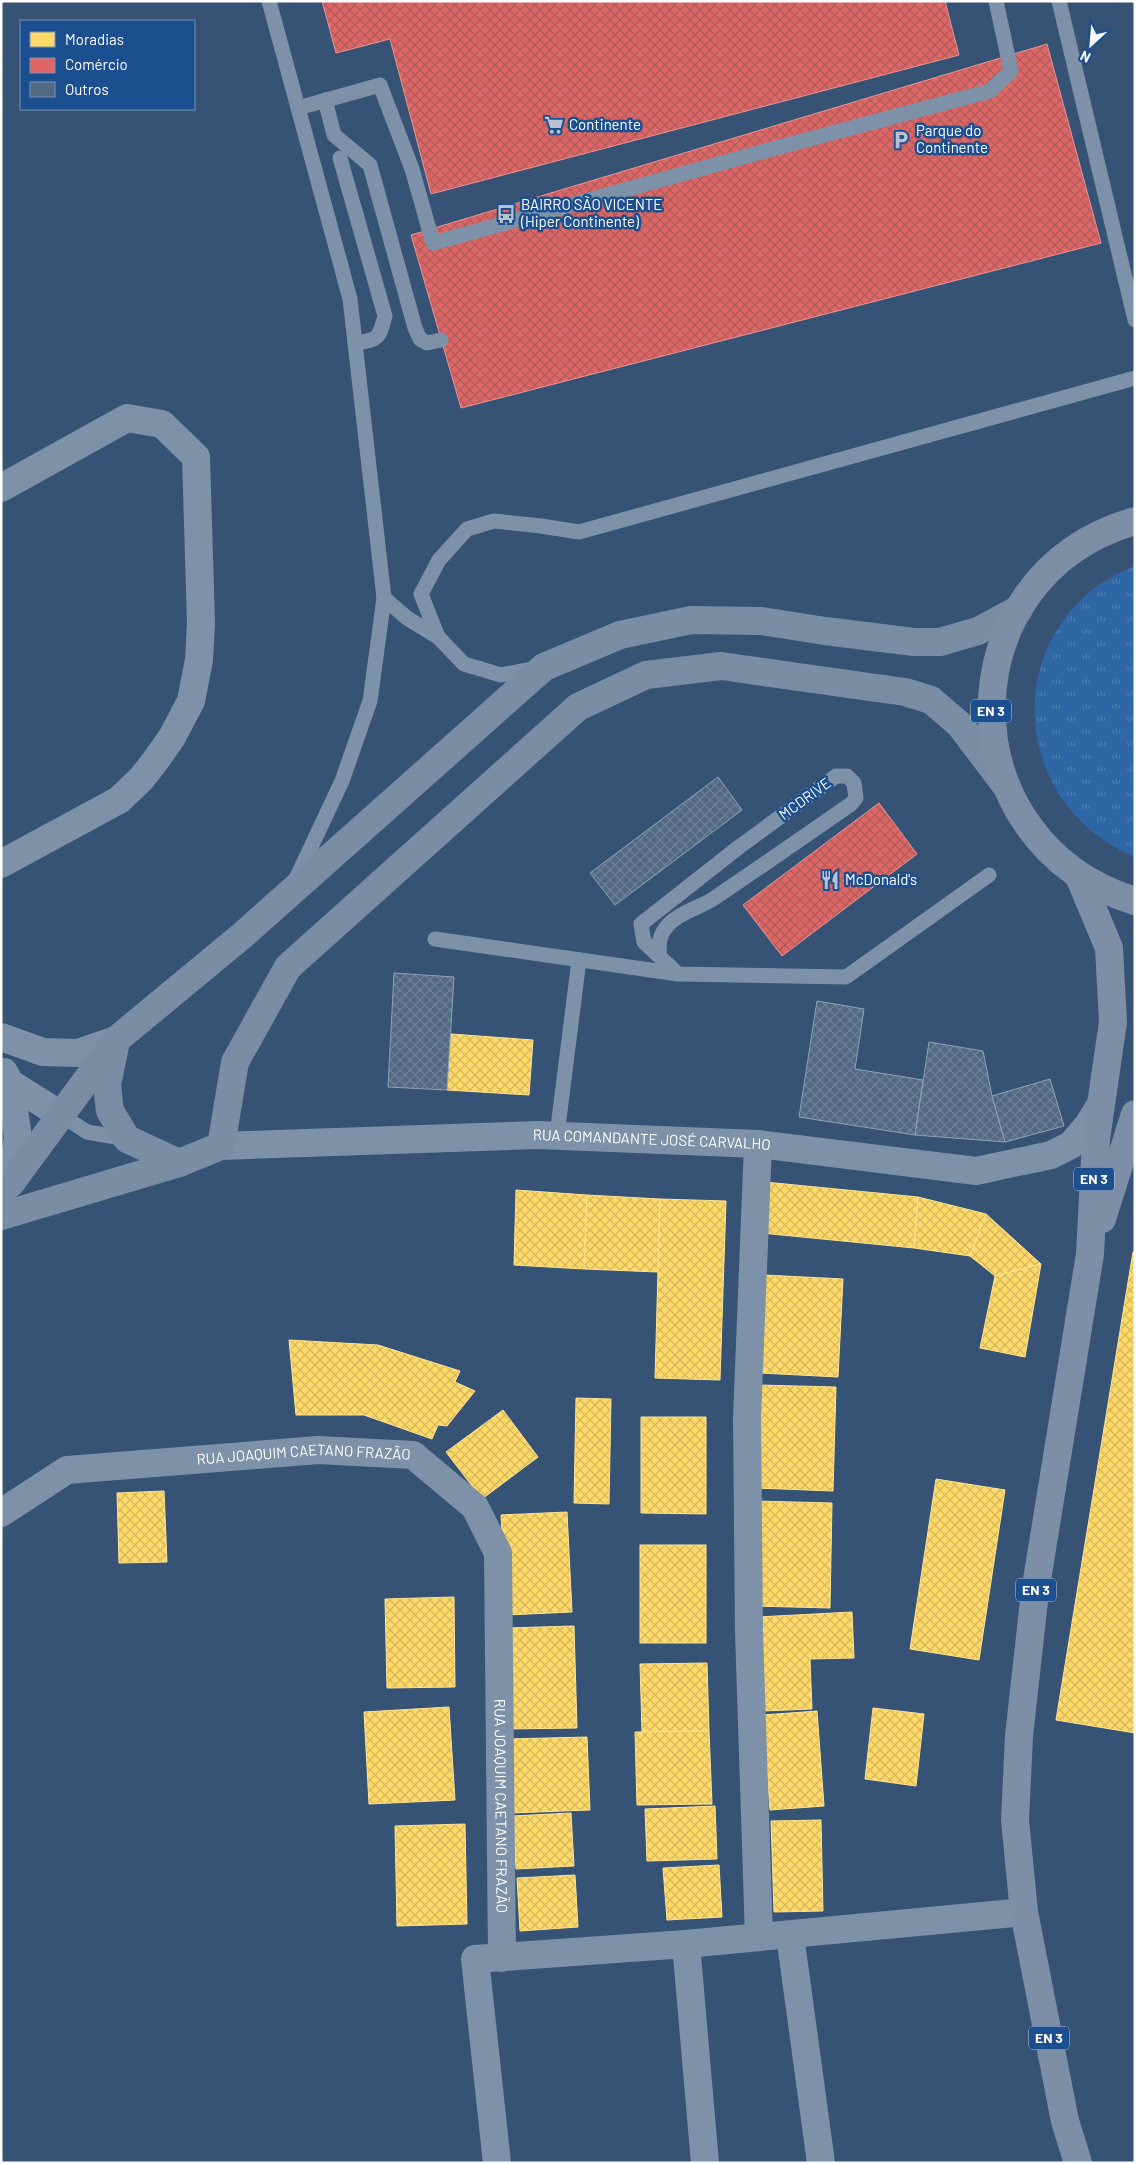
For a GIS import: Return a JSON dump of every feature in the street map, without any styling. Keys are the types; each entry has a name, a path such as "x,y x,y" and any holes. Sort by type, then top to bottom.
{"main road":[{"name":"EN 3","path":"1135,521 1100,534 1071,552 1045,575 1019,609 1006,635 992,686 991,717 993,743 1006,787 1022,817 1035,835 1059,860 1079,876 1107,891 1135,901"},
{"name":"EN 3","path":"1078,2163 1065,2121 1024,1912 1015,1820 1019,1736 1035,1592 1090,1254 1096,1139 1113,1022 1109,948 1079,876"},
{"name":"EN 3","path":"1090,1254 1131,1141 1135,1114"}],"street":[{"path":"1,488 127,418 162,424 196,458 201,623 199,660 191,700 172,737 141,779 119,800 1,864"},
{"path":"6,1187 116,1040 234,943 544,667 620,635 691,620 762,621 825,632 914,642 940,642 978,631 1019,609"},
{"path":"221,1146 235,1062 288,967 578,707 646,675 721,666 904,692 931,700 960,725 1006,787"},
{"path":"1,1037 43,1052 78,1053 116,1040"},
{"path":"116,1040 108,1085 110,1111 127,1139 179,1162"},
{"path":"6,1075 61,1115"},
{"path":"6,1075 18,1137 6,1187"},
{"name":"RUA COMANDANTE JOSÉ CARVALHO","path":"1,1216 179,1162 221,1146 557,1135 758,1144 976,1171 1051,1155 1071,1145 1088,1125 1101,1104"},
{"path":"758,1144 748,1437 749,1632 759,1938"},
{"name":"RUA JOAQUIM CAETANO FRAZÃO","path":"1,1513 66,1470 318,1450 413,1455 475,1507 498,1553 502,1958"},
{"path":"498,2163 475,1959 759,1938 1024,1912"},
{"path":"790,1934 821,2163"},
{"path":"686,1944 705,2163"}],"lane":[{"path":"269,1 350,300 384,598 370,701 342,781 288,895"},
{"path":"298,108 380,84 412,169 433,243 784,145 990,91 1011,71 996,1"},
{"path":"1059,1 1135,320"},
{"path":"325,100 334,135 370,165 414,328 420,338 427,342 441,340"},
{"path":"340,158 385,316 380,334 374,340 355,343"},
{"path":"438,637 421,594 439,560 467,529 494,521 579,532 1135,378"},
{"path":"384,598 407,618 438,637 464,664 501,675 544,667"},
{"name":"MCDRIVE","path":"660,958 658,943 669,923 683,913 717,896 851,804 856,798 854,783 846,776 836,776 739,847 641,924 644,942 660,958 678,974"},
{"path":"435,939 678,974 846,977 989,875"},
{"path":"557,1135 579,960"},
{"path":"61,1115 87,1132 127,1139"}],"green space":[{"path":"1135,566 1135,857 1098,836 1070,809 1049,776 1037,739 1035,701 1042,663 1059,627 1091,590"}],"building: Moradias":[{"path":"451,1034 533,1040 529,1095 447,1090"},
{"path":"765,1182 918,1197 914,1248 761,1233"},
{"path":"516,1190 587,1195 584,1269 514,1265"},
{"path":"587,1195 660,1199 658,1272 584,1269"},
{"path":"918,1197 986,1214 970,1256 914,1248"},
{"path":"660,1199 726,1201 720,1380 655,1378"},
{"path":"986,1214 1041,1264 995,1276 970,1256"},
{"path":"1133,1252 1135,1252 1135,1733 1056,1720"},
{"path":"1041,1264 1025,1357 980,1348 995,1276"},
{"path":"765,1275 843,1279 838,1377 760,1373"},
{"path":"289,1340 378,1345 460,1371 455,1382 475,1391 447,1426 438,1425 432,1439 364,1415 296,1415"},
{"path":"758,1385 836,1387 833,1491 755,1488"},
{"path":"576,1398 611,1399 609,1504 574,1503"},
{"path":"503,1410 538,1457 482,1499 446,1452"},
{"path":"641,1417 706,1417 706,1514 641,1513"},
{"path":"936,1479 1005,1490 979,1660 910,1649"},
{"path":"164,1491 167,1562 119,1563 117,1493"},
{"path":"756,1501 832,1503 830,1608 754,1606"},
{"path":"567,1512 572,1612 506,1615 501,1515"},
{"path":"640,1545 706,1545 706,1643 640,1643"},
{"path":"454,1597 455,1687 387,1688 385,1599"},
{"path":"852,1612 854,1658 810,1659 812,1709 763,1711 758,1617"},
{"path":"574,1626 577,1728 509,1729 506,1628"},
{"path":"707,1663 709,1731 642,1732 640,1664"},
{"path":"449,1707 455,1800 369,1804 364,1712"},
{"path":"873,1708 924,1714 916,1786 865,1779"},
{"path":"817,1711 824,1806 770,1810 763,1715"},
{"path":"709,1731 712,1804 637,1805 635,1732"},
{"path":"587,1737 590,1810 511,1813 508,1739"},
{"path":"715,1806 717,1859 647,1861 645,1809"},
{"path":"571,1813 574,1866 516,1869 513,1816"},
{"path":"821,1820 823,1911 774,1912 771,1821"},
{"path":"465,1824 467,1924 397,1926 395,1826"},
{"path":"719,1865 722,1917 667,1920 663,1868"},
{"path":"575,1875 578,1927 520,1931 517,1878"}],"building: Comércio":[{"name":"Continente","path":"322,1 945,1 959,55 431,194 390,39 336,53"},
{"name":"Parque do Continente","path":"1047,44 1101,243 461,408 411,235"},
{"name":"McDonald's","path":"879,803 917,854 782,956 743,905"}],"building: Outros":[{"path":"718,777 742,810 615,905 590,873"},
{"path":"394,973 454,977 447,1090 388,1087"},
{"path":"817,1001 864,1009 855,1069 923,1080 915,1135 799,1117"},
{"path":"929,1042 983,1051 992,1096 1005,1142 915,1135"},
{"path":"1050,1079 1064,1126 1005,1142 992,1096"}],"place":[{"name":"Continente","path":"554,125"},
{"name":"Parque do Continente","path":"901,140"},
{"name":"BAIRRO SÃO VICENTE (Hiper Continente)","path":"506,214"},
{"name":"McDonald's","path":"830,880"}]}
